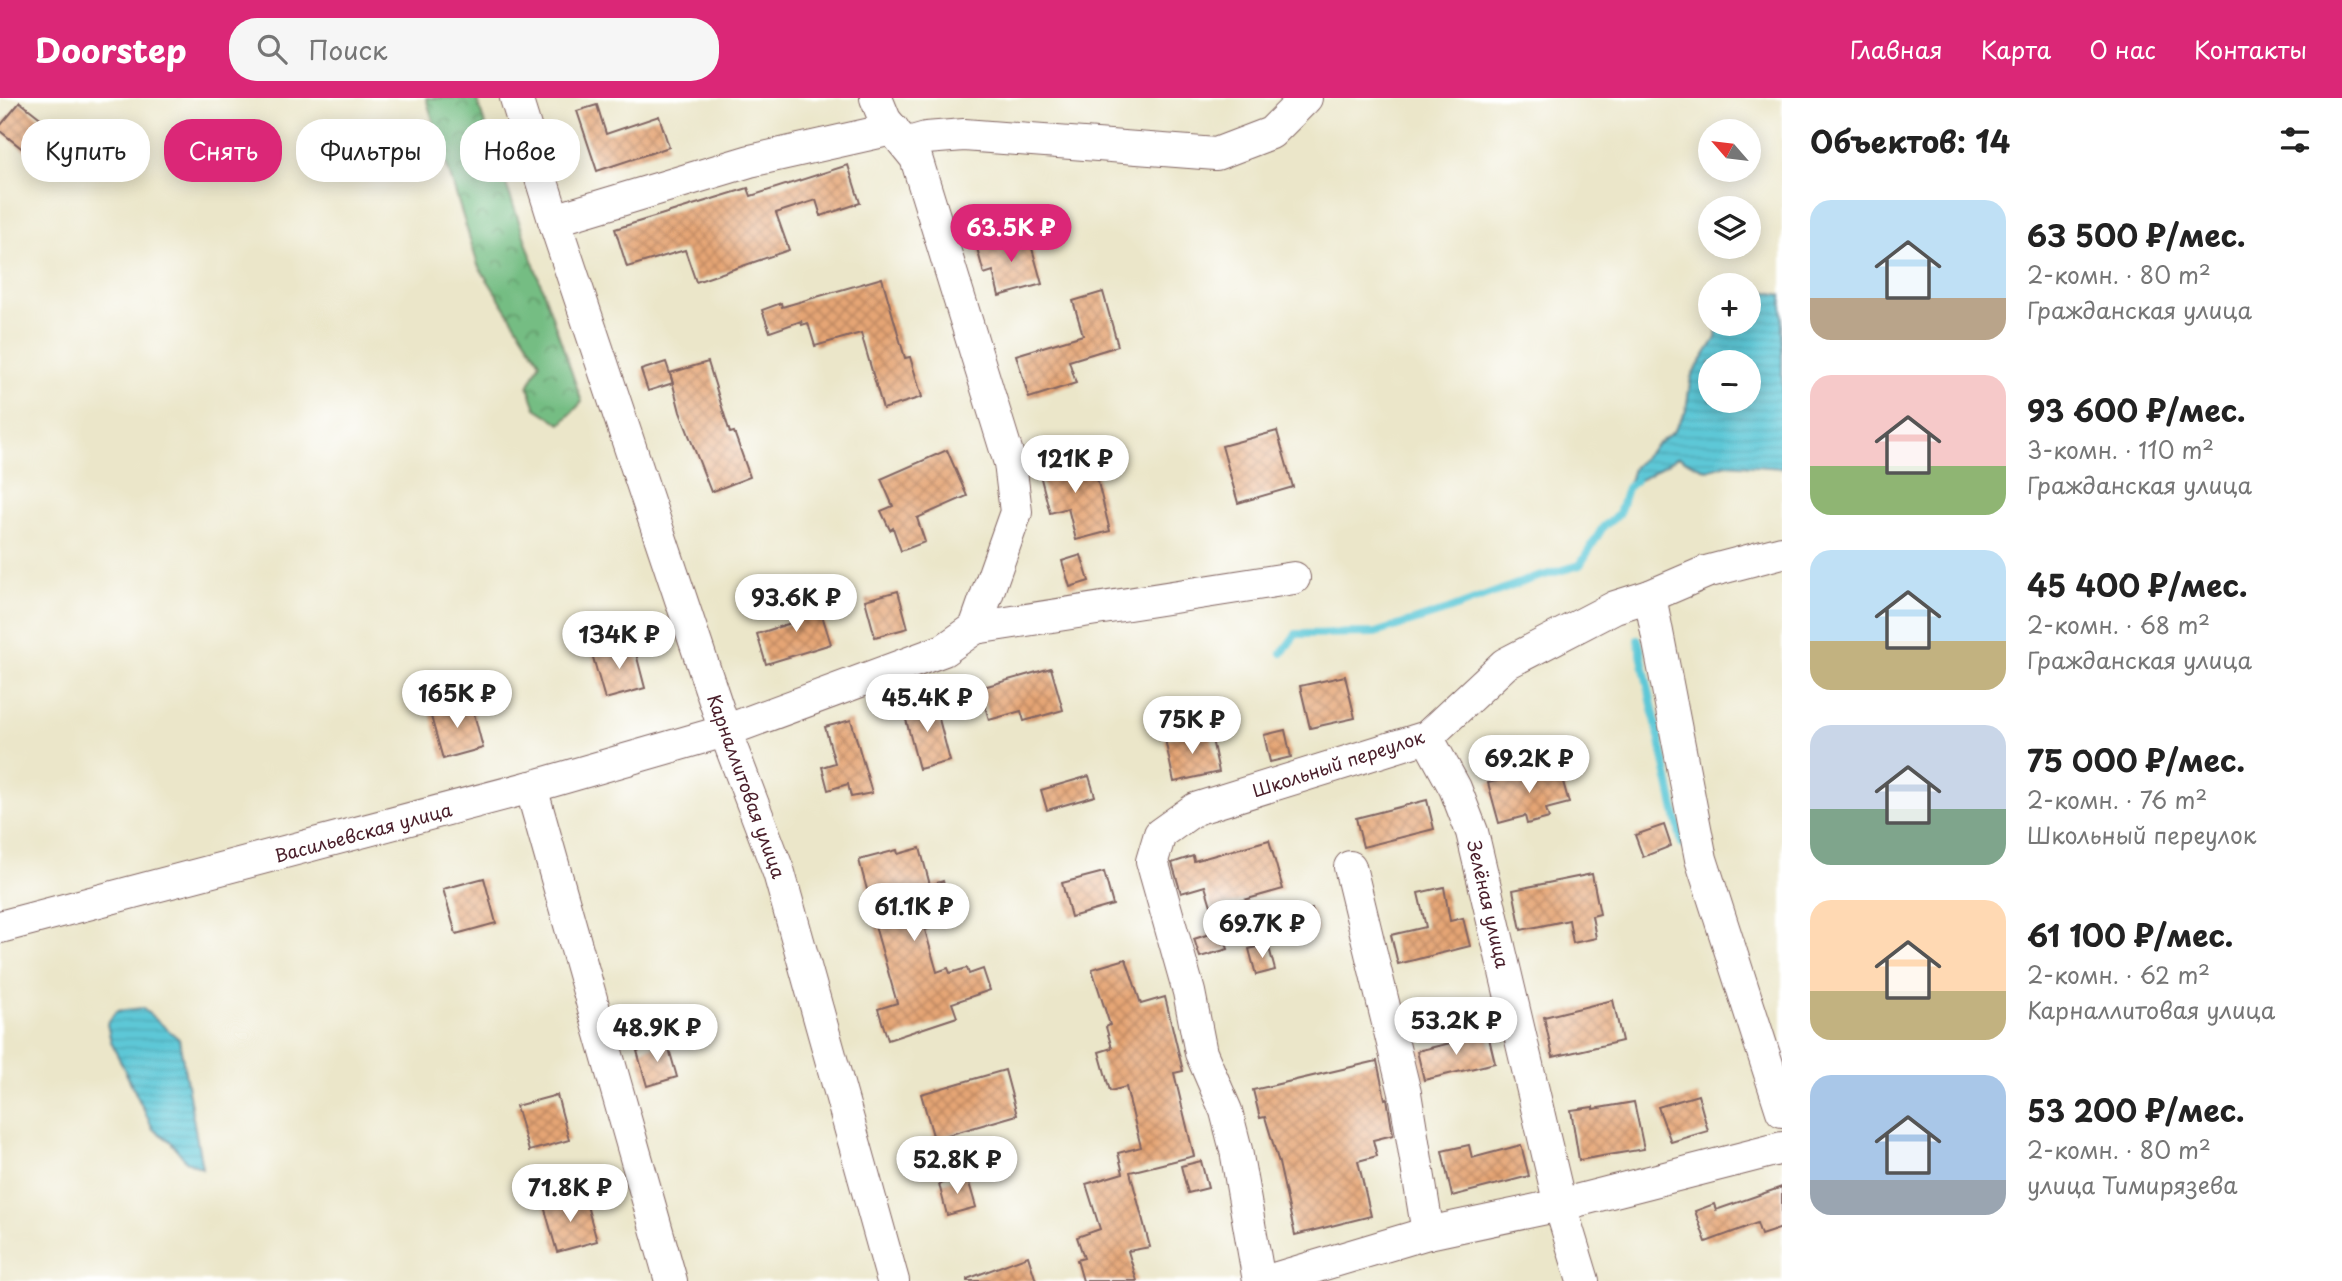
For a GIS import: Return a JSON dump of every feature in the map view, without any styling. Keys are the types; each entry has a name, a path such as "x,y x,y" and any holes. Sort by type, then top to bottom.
{"street":[{"name":"Карналлитовая улица","path":"516,98 554,220 725,731 779,873 893,1281"},
{"path":"876,98 885,120 916,158 1010,463 1016,512 975,628 1294,578"},
{"path":"554,220 750,161 899,137 964,135 1216,154 1271,133 1306,98"},
{"name":"Школьный переулок","path":"1259,1281 1236,1150 1226,1111 1201,1054 1189,992 1152,861 1160,834 1195,809 1427,737 1505,664 1615,607 1650,596 1706,572 1782,552"},
{"path":"1650,596 1701,859 1782,1111"},
{"name":"Васильевская улица","path":"0,927 531,788 725,731 944,650 975,628"},
{"name":"Зелёная улица","path":"1427,737 1455,788 1472,832 1560,1205 1583,1281"},
{"path":"531,788 671,1281"},
{"path":"1350,867 1405,1093 1427,1233"},
{"path":"1284,1279 1427,1233 1560,1205 1782,1148"}],"green space":[{"path":"426,98 476,98 483,119 460,119 460,182 505,182 582,402 561,424 536,408 528,387 540,362 478,265 446,162 446,119 433,119"}],"water":[{"path":"1761,292 1782,295 1782,468 1727,464 1707,470 1678,457 1627,488 1633,468 1674,431 1686,411 1691,377 1698,366 1698,413 1761,413 1761,350 1708,350 1716,338 1761,336"},
{"path":"142,1008 179,1039 202,1168 186,1161 170,1141 153,1129 111,1042 107,1024 116,1011"}],"building":[{"path":"20,102 42,119 21,119 21,148 0,131 0,126"},
{"path":"597,105 606,134 659,116 669,147 597,171 577,111"},
{"path":"848,165 860,203 821,216 816,200 776,213 789,250 696,282 685,250 627,267 615,229 748,188 751,196"},
{"path":"1028,234 1042,284 999,296 993,271 984,274 977,248"},
{"path":"882,278 905,358 910,357 922,397 883,409 861,333 815,346 808,323 802,325 801,321 770,332 762,310 781,303 782,307"},
{"path":"1103,292 1118,346 1069,361 1076,383 1029,398 1016,355 1083,335 1073,301"},
{"path":"666,362 673,383 648,391 641,370"},
{"path":"708,362 730,433 734,432 750,477 711,492 680,412 670,373"},
{"path":"1277,431 1293,487 1238,503 1222,446"},
{"path":"947,450 967,496 917,518 925,542 901,551 893,528 890,530 881,511 893,506 881,479"},
{"path":"1066,456 1069,468 1093,462 1110,531 1076,540 1068,508 1050,513 1037,463"},
{"path":"1081,555 1089,581 1070,587 1062,561"},
{"path":"898,591 908,628 875,637 865,600"},
{"path":"817,599 831,644 766,664 757,634 791,623 787,609"},
{"path":"633,642 645,688 605,699 592,654"},
{"path":"1051,668 1063,710 1024,721 1021,711 989,720 980,688"},
{"path":"1345,676 1355,718 1310,728 1300,686"},
{"path":"933,696 950,761 919,769 904,712 915,709 913,701"},
{"path":"471,702 483,748 443,759 430,713"},
{"path":"851,720 872,793 851,797 848,784 828,790 822,767 835,763 825,727"},
{"path":"1210,730 1219,772 1174,782 1165,739"},
{"path":"1285,730 1291,757 1270,762 1264,735"},
{"path":"1558,764 1569,803 1546,809 1549,818 1527,824 1525,816 1499,823 1488,783"},
{"path":"1089,776 1095,796 1047,810 1041,790"},
{"path":"1427,800 1434,829 1363,847 1356,818"},
{"path":"1664,825 1671,846 1643,857 1635,835"},
{"path":"1269,840 1283,889 1212,909 1205,886 1181,893 1172,863 1193,856 1194,861"},
{"path":"920,848 930,885 943,881 954,921 925,930 937,972 948,968 950,973 967,968 969,974 983,969 990,990 952,1003 957,1017 888,1040 878,1009 897,1003 859,860 897,850 898,854"},
{"path":"1104,872 1113,905 1071,917 1062,883"},
{"path":"1592,874 1600,914 1592,916 1596,938 1573,943 1569,920 1521,930 1513,890"},
{"path":"484,878 496,923 456,934 443,889"},
{"path":"1444,887 1450,921 1463,918 1470,946 1398,964 1391,935 1426,927 1418,893"},
{"path":"1312,909 1318,931 1293,937 1287,915"},
{"path":"1222,930 1228,949 1200,957 1194,939"},
{"path":"1268,944 1275,970 1256,975 1249,949"},
{"path":"1126,959 1141,1004 1165,997 1183,1071 1174,1073 1194,1156 1130,1172 1150,1247 1128,1251 1137,1281 1083,1281 1077,1260 1084,1258 1077,1237 1100,1229 1086,1184 1123,1173 1118,1153 1141,1147 1126,1087 1110,1091 1099,1052 1112,1048 1106,1027 1110,1025 1092,969"},
{"path":"1613,1000 1622,1041 1553,1057 1544,1017"},
{"path":"1488,1034 1495,1063 1424,1080 1417,1051"},
{"path":"667,1042 677,1077 647,1086 637,1051"},
{"path":"1377,1061 1393,1135 1373,1140 1377,1156 1358,1161 1371,1216 1295,1235 1279,1163 1265,1117 1260,1118 1253,1090"},
{"path":"1005,1070 1017,1115 934,1139 921,1094"},
{"path":"557,1095 569,1140 529,1151 516,1106"},
{"path":"1698,1095 1708,1131 1671,1142 1658,1107"},
{"path":"1634,1102 1644,1149 1579,1160 1571,1110"},
{"path":"1469,1145 1472,1158 1521,1145 1529,1176 1452,1196 1442,1151"},
{"path":"1201,1161 1208,1188 1188,1193 1181,1166"},
{"path":"967,1176 976,1207 947,1215 939,1184"},
{"path":"1782,1187 1782,1228 1761,1235 1757,1223 1706,1242 1695,1211 1714,1204 1716,1210"},
{"path":"584,1195 597,1241 557,1252 544,1206"},
{"path":"1028,1256 1036,1281 967,1281 967,1279"}],"waterway":[{"path":"1282,653 1296,634 1375,633 1448,610 1528,580 1580,565 1603,527 1619,514 1627,488 1635,481"},
{"path":"1638,640 1682,844"}]}
